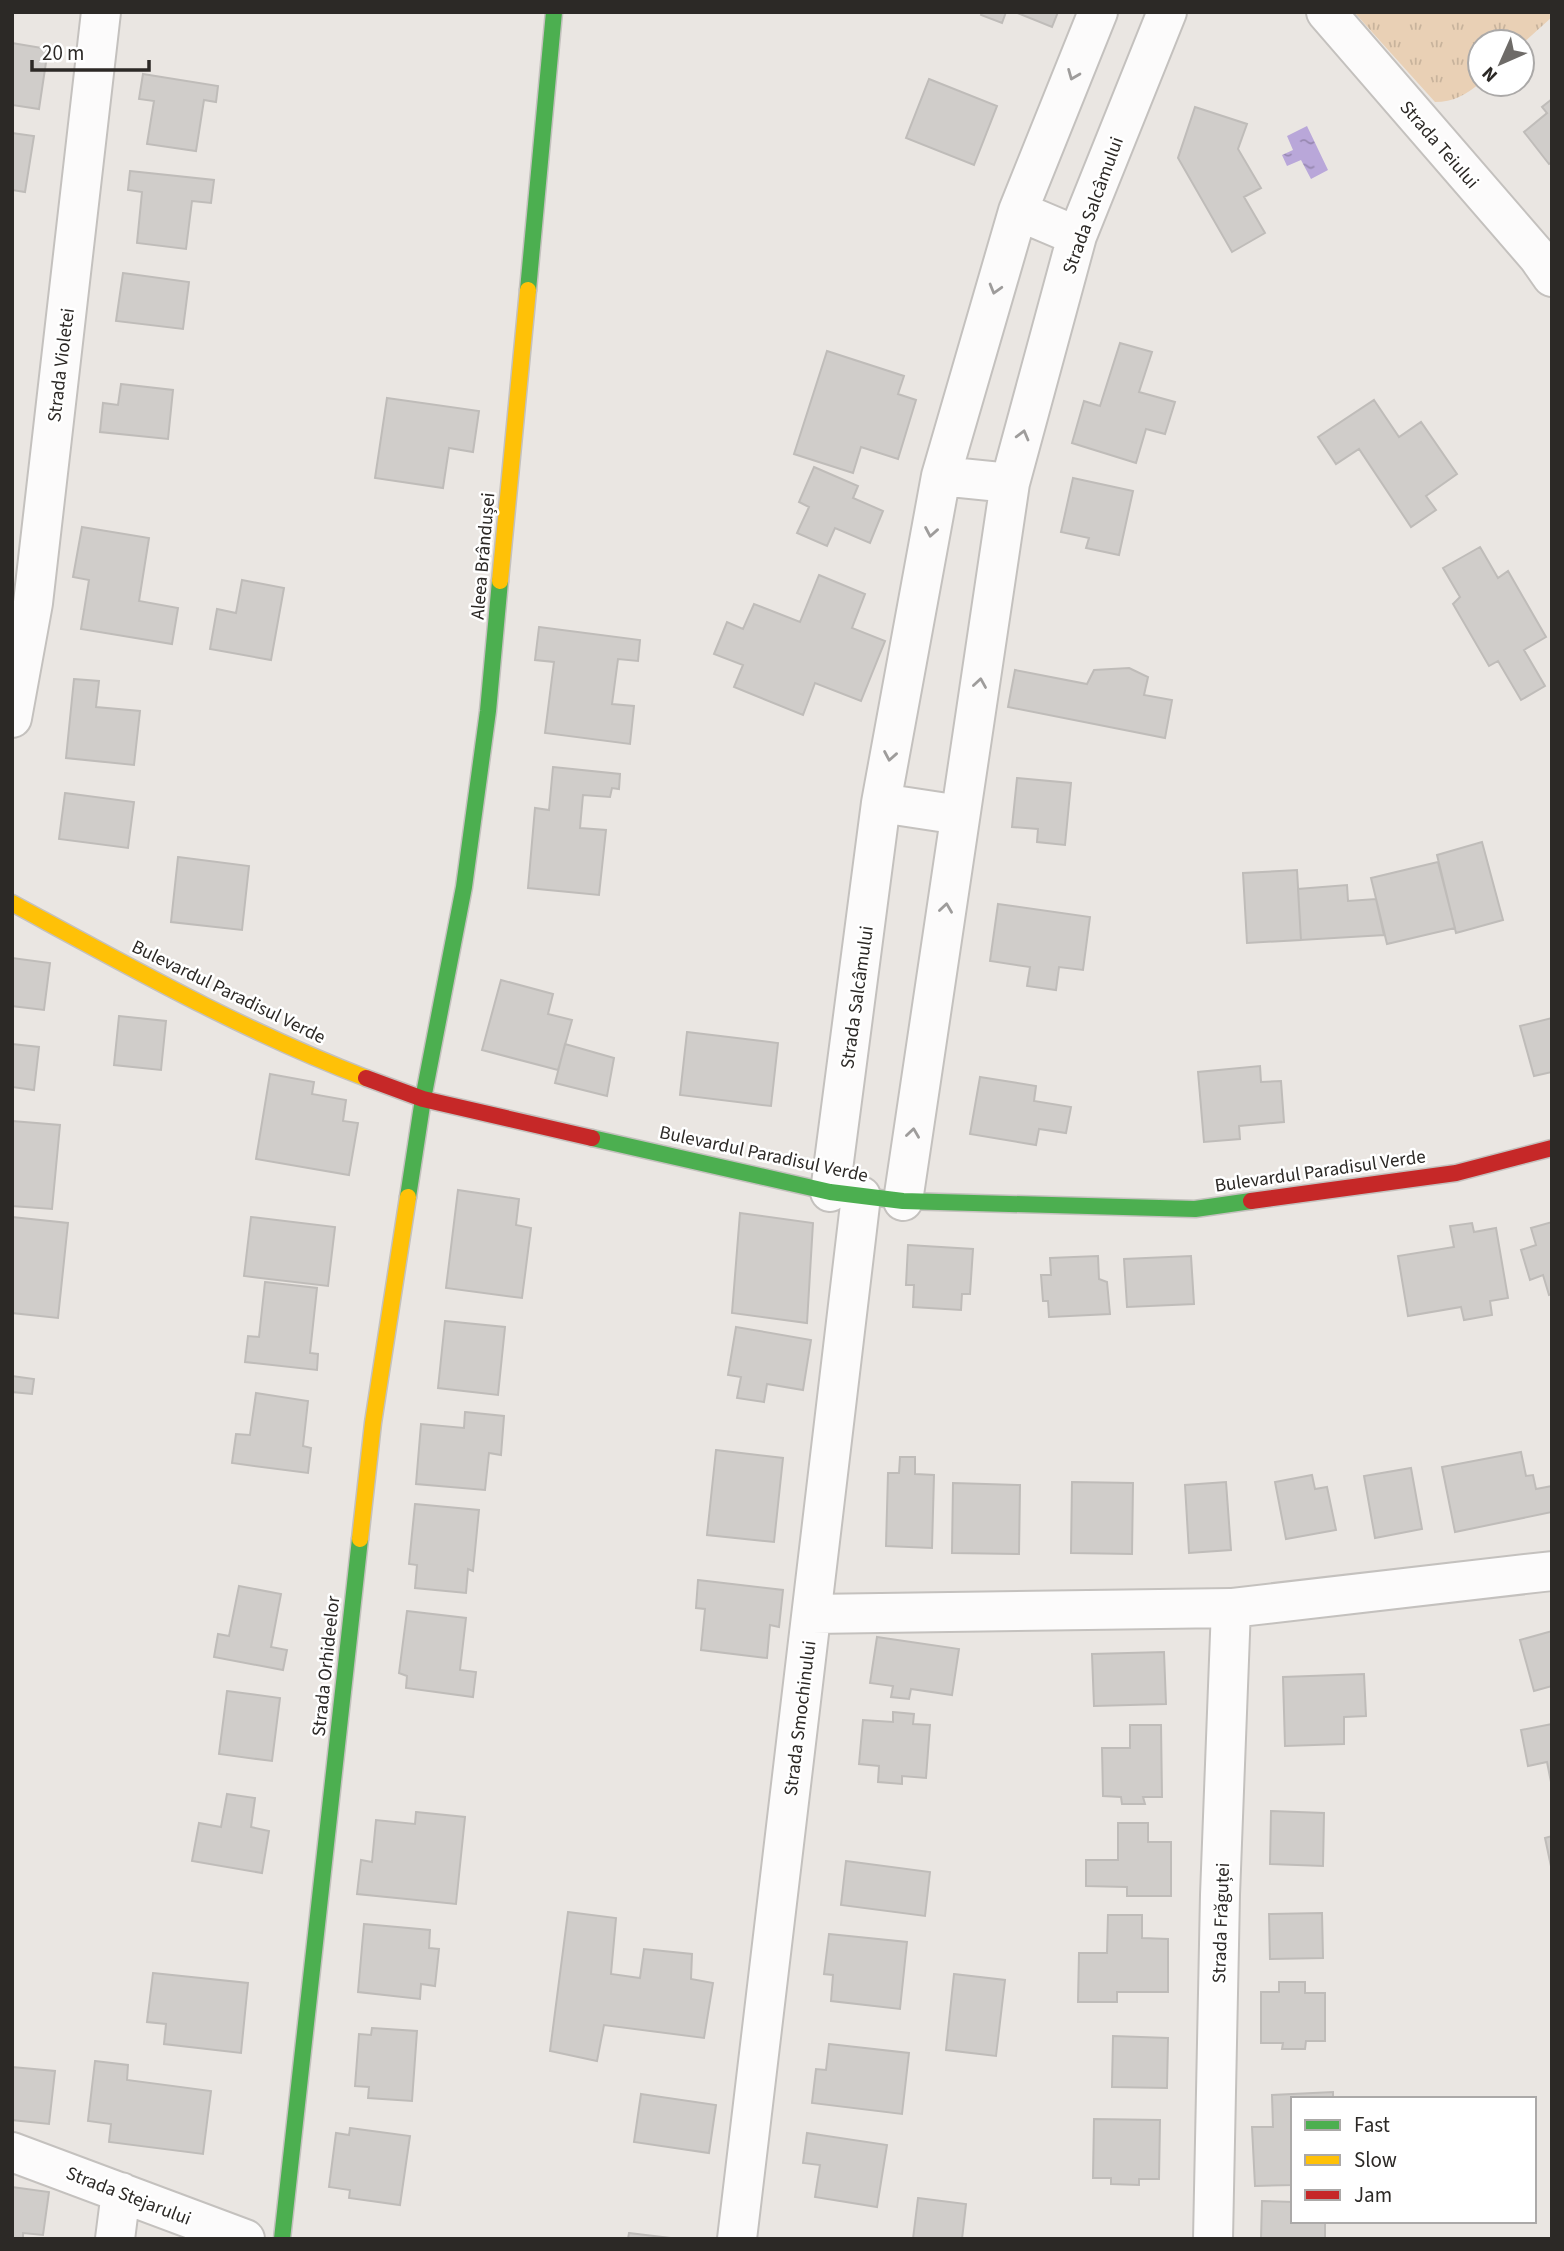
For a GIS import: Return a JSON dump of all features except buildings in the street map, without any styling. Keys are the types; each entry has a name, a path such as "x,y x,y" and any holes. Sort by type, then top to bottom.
{"street":[{"name":"Strada Violetei","path":"12,718 33,603 102,12"},
{"name":"Aleea Brândușei","path":"423,1099 464,887 488,711 554,12"},
{"name":"Strada Salcâmului","path":"846,1194 881,803 941,476 1017,211 1098,12"},
{"name":"Strada Salcâmului","path":"903,1201 1010,483 1077,236 1167,12"},
{"name":"Strada Teiului","path":"1326,12 1538,257 1552,277"},
{"path":"1017,211 1077,236"},
{"path":"941,476 1010,483"},
{"path":"881,803 960,815"},
{"name":"Bulevardul Paradisul Verde","path":"12,903 188,998 309,1056 423,1099 846,1194 903,1201 1195,1209 1456,1173 1552,1148"},
{"name":"Strada Orhideelor","path":"282,2239 373,1423 423,1099"},
{"name":"Strada Smochinului","path":"737,2239 812,1614 846,1194"},
{"path":"812,1614 1231,1608 1552,1571"},
{"name":"Strada Frăguței","path":"1213,2239 1220,1895 1231,1608"},
{"name":"Strada Stejarului","path":"12,2152 245,2239"},
{"path":"115,2239 121,2192"}],"green space":[{"path":"1354,12 1552,12 1552,17 1536,31 1536,28 1466,28 1466,93 1448,101 1435,102"}],"water":[{"path":"1307,126 1328,170 1311,179 1301,160 1287,166 1282,155 1293,150 1287,136"}],"traffic: fast":[{"path":"528,290 554,12"},
{"path":"408,1197 423,1099 464,887 488,711 500,581"},
{"path":"592,1138 830,1192 903,1201 1195,1209 1251,1201"},
{"path":"282,2239 360,1539"}],"traffic: slow":[{"path":"500,581 528,290"},
{"path":"12,903 231,1019 366,1078"},
{"path":"360,1539 373,1423 408,1197"}],"traffic: jam":[{"path":"366,1078 423,1099 592,1138"},
{"path":"1251,1201 1456,1173 1552,1148"}]}
